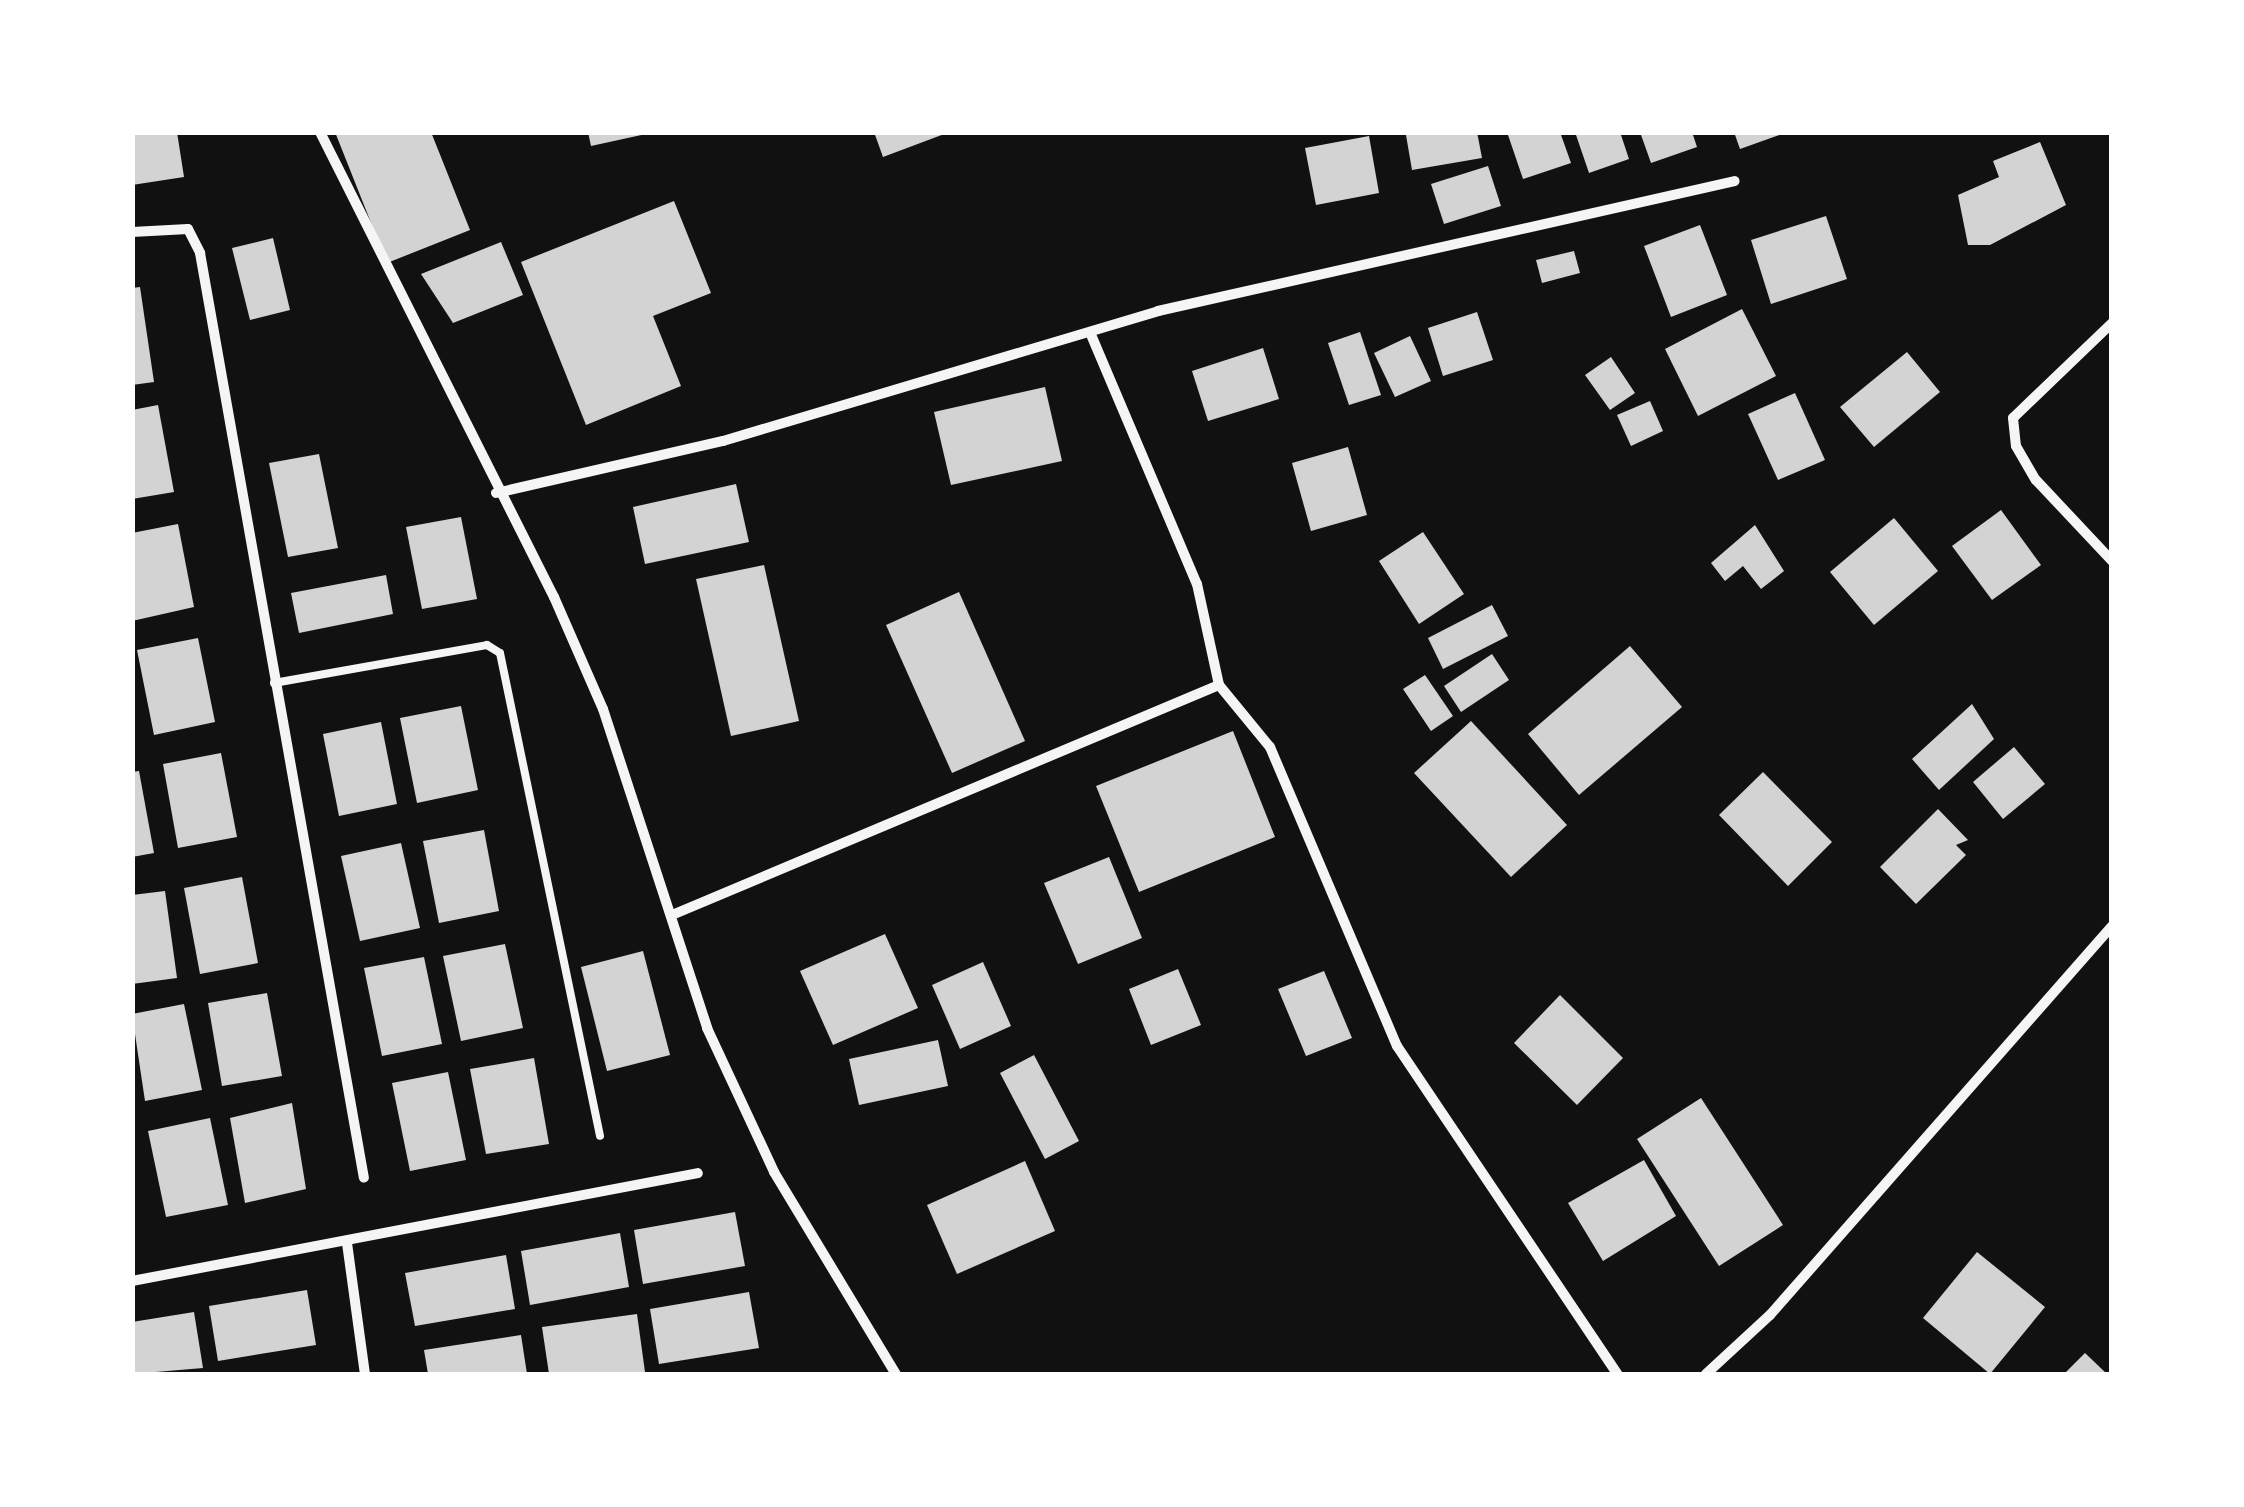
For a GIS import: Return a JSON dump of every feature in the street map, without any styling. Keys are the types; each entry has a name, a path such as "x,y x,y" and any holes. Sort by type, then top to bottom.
{"street":[{"path":"320,132 602,709 707,1028 774,1172 896,1374"},
{"path":"496,492 723,441 1092,338 1158,311 1734,181"},
{"path":"132,232 188,228 200,253 364,1178"},
{"path":"2112,323 2013,418 2036,480 2112,561"},
{"path":"1092,338 1196,584 1218,686 1270,747 1397,1046 1618,1374"},
{"path":"672,915 1218,686"},
{"path":"1706,1374 1770,1315 2112,926"},
{"path":"132,1281 698,1173"},
{"path":"347,1242 365,1374"}],"lane":[{"path":"274,683 487,645 500,653 600,1136"}],"building":[{"path":"132,132 177,132 184,177 132,185"},
{"path":"335,132 431,132 470,230 387,263"},
{"path":"588,132 646,132 646,134 591,146"},
{"path":"874,132 947,132 947,133 883,157"},
{"path":"1477,132 1482,158 1412,170 1406,135"},
{"path":"1507,132 1560,132 1571,163 1523,179"},
{"path":"1575,132 1620,132 1629,159 1589,173"},
{"path":"1640,132 1692,132 1697,147 1651,163"},
{"path":"1734,132 1785,132 1785,133 1740,149"},
{"path":"1369,136 1379,193 1316,205 1305,148"},
{"path":"2040,142 2066,205 1990,245 1968,245 1958,195 1999,177 1993,161"},
{"path":"1488,166 1501,206 1444,224 1431,184"},
{"path":"674,201 711,293 653,316 681,386 586,425 521,262"},
{"path":"1826,216 1847,279 1771,304 1751,240"},
{"path":"1700,225 1727,295 1671,317 1644,246"},
{"path":"273,238 290,310 250,320 232,248"},
{"path":"501,242 523,295 453,323 421,274"},
{"path":"1574,251 1580,273 1542,283 1536,260"},
{"path":"140,287 154,382 132,385 132,288"},
{"path":"1742,309 1776,376 1698,416 1665,349"},
{"path":"1477,312 1493,360 1443,376 1428,328"},
{"path":"1360,332 1381,395 1349,405 1328,343"},
{"path":"1410,336 1431,381 1395,397 1374,353"},
{"path":"1263,348 1279,399 1208,421 1192,371"},
{"path":"1907,352 1940,392 1874,447 1840,407"},
{"path":"1611,357 1635,393 1610,410 1585,375"},
{"path":"1045,387 1062,461 951,485 934,412"},
{"path":"1795,393 1825,460 1778,480 1748,414"},
{"path":"1650,401 1663,431 1631,446 1617,415"},
{"path":"158,405 174,492 132,499 132,410"},
{"path":"1348,447 1367,515 1311,531 1292,463"},
{"path":"319,454 338,548 288,557 269,463"},
{"path":"736,484 749,542 645,564 633,507"},
{"path":"2001,510 2041,565 1992,600 1952,546"},
{"path":"461,517 477,599 422,609 406,527"},
{"path":"1894,518 1938,571 1874,625 1830,572"},
{"path":"178,524 194,607 132,621 132,533"},
{"path":"1755,525 1784,571 1761,589 1743,566 1725,581 1711,563"},
{"path":"1423,532 1464,594 1419,624 1379,561"},
{"path":"764,565 799,721 731,736 696,579"},
{"path":"386,575 393,614 299,633 291,593"},
{"path":"959,592 1025,741 952,773 886,625"},
{"path":"1492,605 1508,636 1443,669 1428,638"},
{"path":"198,638 215,722 154,735 137,650"},
{"path":"1630,646 1682,707 1579,795 1528,734"},
{"path":"1492,654 1509,680 1461,712 1444,686"},
{"path":"1425,675 1453,716 1431,731 1403,689"},
{"path":"1972,704 1994,739 1939,790 1912,759"},
{"path":"461,706 478,790 417,803 400,718"},
{"path":"1471,721 1567,825 1511,877 1414,773"},
{"path":"381,722 397,804 339,816 323,734"},
{"path":"1233,731 1275,837 1139,892 1096,786"},
{"path":"2014,747 2045,784 2003,819 1973,782"},
{"path":"221,753 237,837 178,848 163,764"},
{"path":"139,771 154,853 132,857 132,772"},
{"path":"1763,772 1832,842 1788,886 1719,815"},
{"path":"1938,809 1968,840 1956,845 1966,855 1916,904 1880,867"},
{"path":"484,830 499,911 439,923 423,841"},
{"path":"401,843 420,928 360,941 341,856"},
{"path":"1109,857 1142,938 1078,964 1044,883"},
{"path":"242,877 258,963 200,974 184,888"},
{"path":"165,891 177,978 132,984 132,895"},
{"path":"885,934 918,1008 833,1045 800,971"},
{"path":"505,944 523,1028 461,1041 443,956"},
{"path":"643,951 670,1055 607,1071 581,967"},
{"path":"424,957 442,1044 382,1056 364,968"},
{"path":"983,962 1011,1026 960,1049 932,985"},
{"path":"1178,969 1201,1025 1151,1045 1129,989"},
{"path":"1324,971 1352,1038 1306,1056 1278,989"},
{"path":"267,993 282,1076 222,1086 208,1003"},
{"path":"1560,995 1623,1058 1577,1105 1514,1043"},
{"path":"184,1004 202,1090 145,1101 132,1014"},
{"path":"938,1040 948,1086 859,1105 849,1059"},
{"path":"1034,1055 1079,1141 1045,1159 1000,1073"},
{"path":"534,1058 549,1144 486,1154 470,1069"},
{"path":"448,1072 466,1160 410,1171 392,1083"},
{"path":"1701,1098 1783,1225 1719,1266 1637,1139"},
{"path":"292,1103 306,1189 245,1203 230,1118"},
{"path":"210,1118 228,1205 166,1217 148,1131"},
{"path":"1644,1160 1676,1216 1603,1261 1568,1203"},
{"path":"1025,1161 1055,1231 957,1274 927,1205"},
{"path":"735,1212 745,1266 643,1284 634,1230"},
{"path":"620,1233 629,1287 530,1305 521,1251"},
{"path":"1977,1252 2045,1307 1990,1374 1923,1318"},
{"path":"506,1255 515,1309 415,1326 405,1273"},
{"path":"307,1290 316,1345 218,1361 209,1306"},
{"path":"749,1292 759,1348 659,1364 650,1309"},
{"path":"194,1312 203,1368 132,1374 132,1322"},
{"path":"637,1314 645,1372 549,1374 542,1327"},
{"path":"521,1335 527,1374 428,1374 424,1350"},
{"path":"2085,1353 2107,1374 2064,1374"}]}
